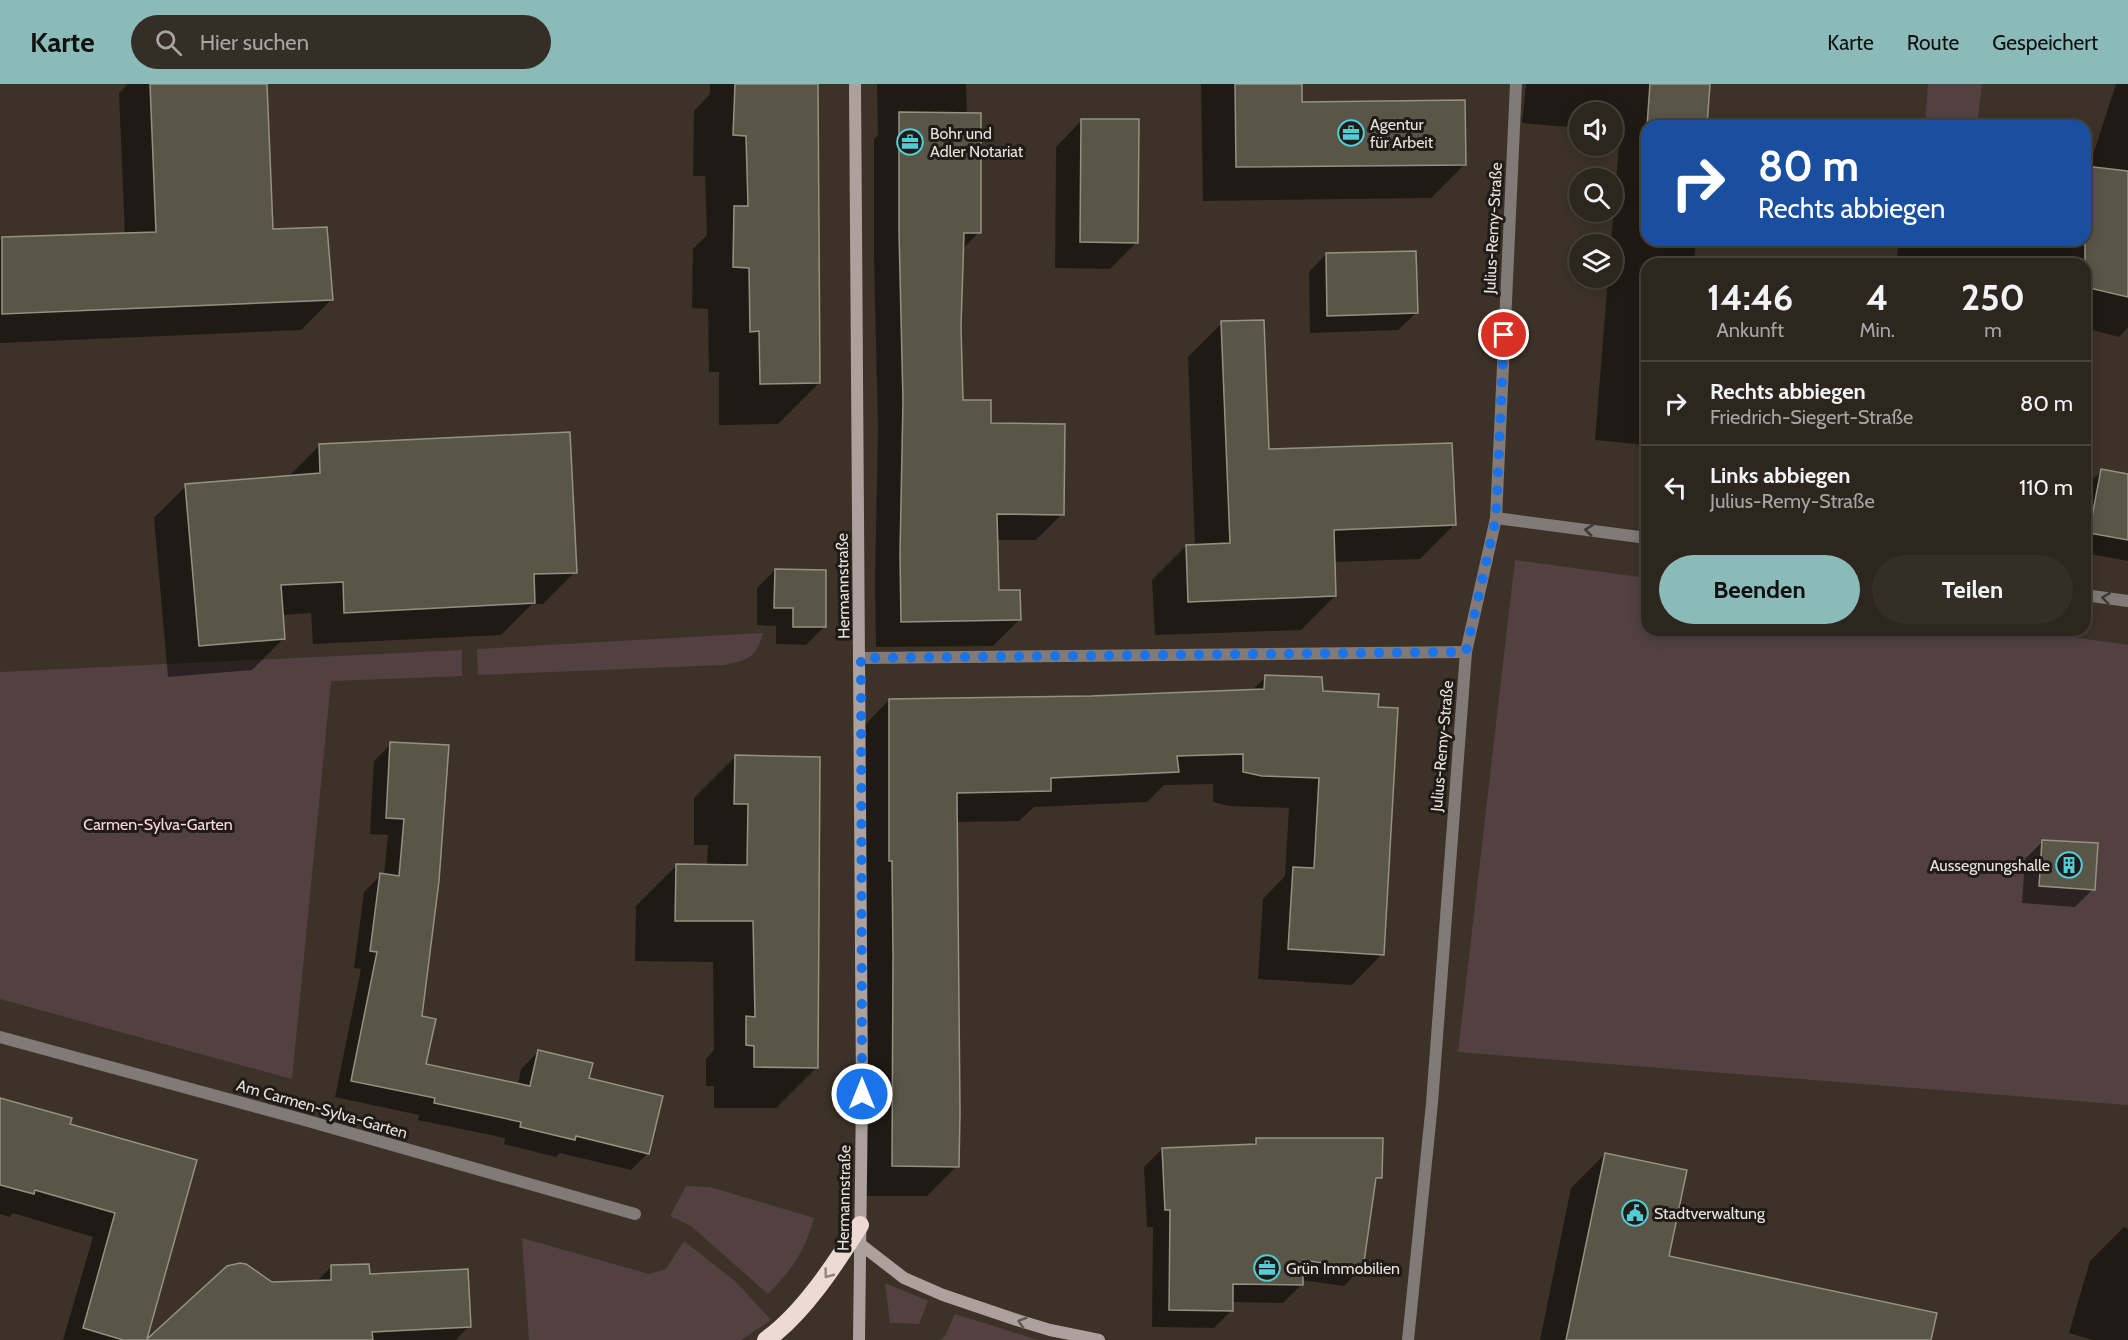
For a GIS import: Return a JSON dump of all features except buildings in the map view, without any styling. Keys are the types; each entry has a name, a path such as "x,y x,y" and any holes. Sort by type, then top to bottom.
{"highway":[{"path":"766,1340 814,1292 860,1225"}],"street":[{"name":"Hermannstraße","path":"855,84 861,658 862,1094 859,1340"},
{"name":"Julius-Remy-Straße","path":"1408,1340 1432,1102 1466,652 1496,518 1516,84"},
{"path":"1496,518 1641,537"},
{"path":"2091,596 2128,601"},
{"path":"861,658 1466,652"},
{"name":"Am Carmen-Sylva-Garten","path":"0,1037 302,1119 635,1214"},
{"path":"860,1244 904,1278 943,1295 1017,1320 1100,1340"}],"green space":[{"path":"1928,84 1982,84 1978,120 1925,120"},
{"path":"1515,560 1641,577 1641,636 2064,636 2128,645 2128,1105 1458,1052"},
{"path":"763,633 754,653 745,659 724,665 478,675 477,649"},
{"name":"Carmen-Sylva-Garten","path":"462,650 462,676 331,681 292,1079 0,999 0,672"},
{"path":"686,1186 710,1187 814,1218 797,1259 768,1294 691,1226 670,1216"},
{"path":"522,1238 649,1274 666,1269 684,1241 736,1282 771,1320 741,1340 529,1340"},
{"path":"885,1283 928,1301 919,1324 890,1323"},
{"path":"955,1314 1038,1340 940,1340 945,1336"}],"place":[{"name":"Agentur für Arbeit","path":"1351,133"},
{"name":"Bohr und Adler Notariat","path":"910,142"},
{"name":"Aussegnungshalle","path":"2069,865"},
{"name":"Stadtverwaltung","path":"1635,1213"},
{"name":"Grün Immobilien","path":"1267,1268"}],"route":[{"path":"862,1094 861,658 1466,652 1496,518 1504,335"}]}
